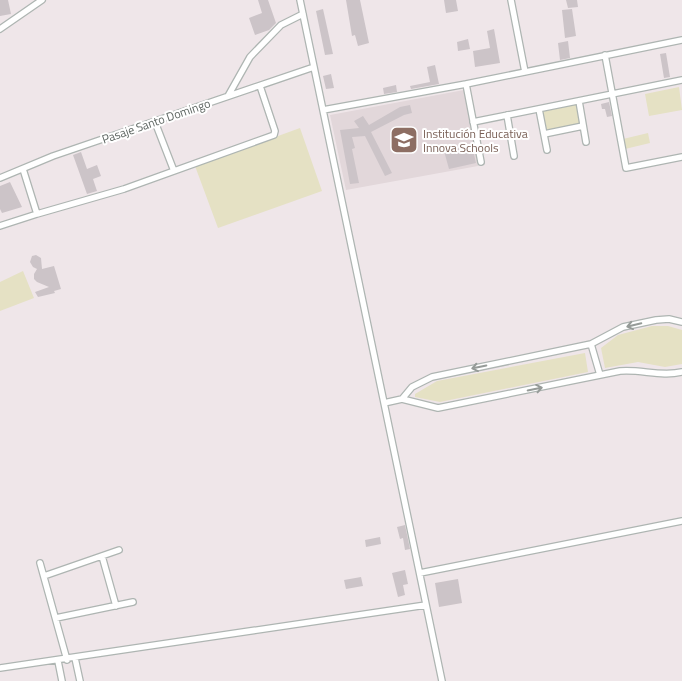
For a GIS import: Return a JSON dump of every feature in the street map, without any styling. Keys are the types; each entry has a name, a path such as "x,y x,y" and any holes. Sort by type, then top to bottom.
{"street":[{"path":"0,29 42,0"},
{"path":"300,0 442,681"},
{"path":"511,0 525,72"},
{"path":"228,96 250,57 281,25 303,14"},
{"path":"323,110 466,84 682,40"},
{"path":"605,55 626,168 682,158"},
{"name":"Pasaje Santo Domingo","path":"0,178 53,156 314,67"},
{"path":"473,122 682,80"},
{"path":"466,84 481,162"},
{"path":"0,226 124,189 274,135 275,131 260,86"},
{"path":"579,101 586,142"},
{"path":"539,109 547,150"},
{"path":"507,115 514,156"},
{"path":"155,122 174,171"},
{"path":"544,134 583,126"},
{"path":"23,169 37,214"},
{"path":"402,399 412,387 432,377 592,344 623,327 662,319 682,322"},
{"path":"592,344 600,376"},
{"path":"384,403 402,399 438,408 633,370 658,374 682,372"},
{"path":"420,573 682,521"},
{"path":"44,576 119,550"},
{"path":"102,556 116,606"},
{"path":"40,563 68,660"},
{"path":"56,618 133,602"},
{"path":"0,668 68,660 426,605"},
{"path":"75,658 80,681"},
{"path":"58,661 62,681"}],"shaded area":[{"path":"679,87 682,110 649,116 645,94"},
{"name":"Institución Educativa Innova Schools","path":"464,90 478,166 346,190 330,115"},
{"path":"577,104 581,124 545,131 542,111"},
{"path":"300,128 322,191 218,228 195,166"},
{"path":"648,133 650,143 625,149 623,139"},
{"path":"23,271 34,298 0,311 0,282"},
{"path":"652,326 668,326 682,330 682,364 665,367 638,362 605,368 601,348 618,335"},
{"path":"585,353 588,372 440,402 415,397 415,394 437,381"}],"building":[{"path":"0,0 8,0 11,14 0,16"},
{"path":"258,0 268,0 276,23 269,30 255,35 249,18 262,13"},
{"path":"346,0 360,0 369,43 358,46 355,35 352,36"},
{"path":"444,0 456,0 458,11 446,13"},
{"path":"566,0 577,0 578,7 568,8"},
{"path":"323,9 333,54 325,55 316,11"},
{"path":"572,9 576,36 565,38 562,10"},
{"path":"494,29 500,63 475,67 473,51 490,48 487,31"},
{"path":"468,39 470,49 458,51 457,42"},
{"path":"568,41 570,58 560,60 558,43"},
{"path":"666,53 670,77 664,78 660,54"},
{"path":"435,65 439,84 411,89 410,86 430,82 427,67"},
{"path":"331,74 334,88 326,89 323,76"},
{"path":"396,85 397,92 384,94 383,88"},
{"path":"609,102 612,116 607,117 605,109 602,109 601,104"},
{"path":"410,105 412,113 404,115 371,132 392,173 385,176 365,136 352,137 355,148 352,149 359,183 350,184 340,130 359,128 354,121 363,116 369,125 400,107"},
{"path":"472,146 476,163 449,169 444,151"},
{"path":"81,152 87,169 97,165 101,176 93,179 97,191 87,194 73,155"},
{"path":"10,182 22,207 2,213 0,209 0,186"},
{"path":"36,255 41,258 42,269 54,266 61,289 54,291 55,293 38,297 35,292 49,287 34,279 37,269 30,262 32,256"},
{"path":"405,525 410,549 405,550 403,538 400,539 397,527"},
{"path":"380,537 381,544 366,547 365,540"},
{"path":"405,570 408,584 403,585 405,595 398,597 392,573"},
{"path":"361,577 363,586 346,589 344,580"},
{"path":"458,579 462,603 439,607 435,583"}],"place":[{"name":"Institución Educativa Innova Schools","path":"404,140"}]}
